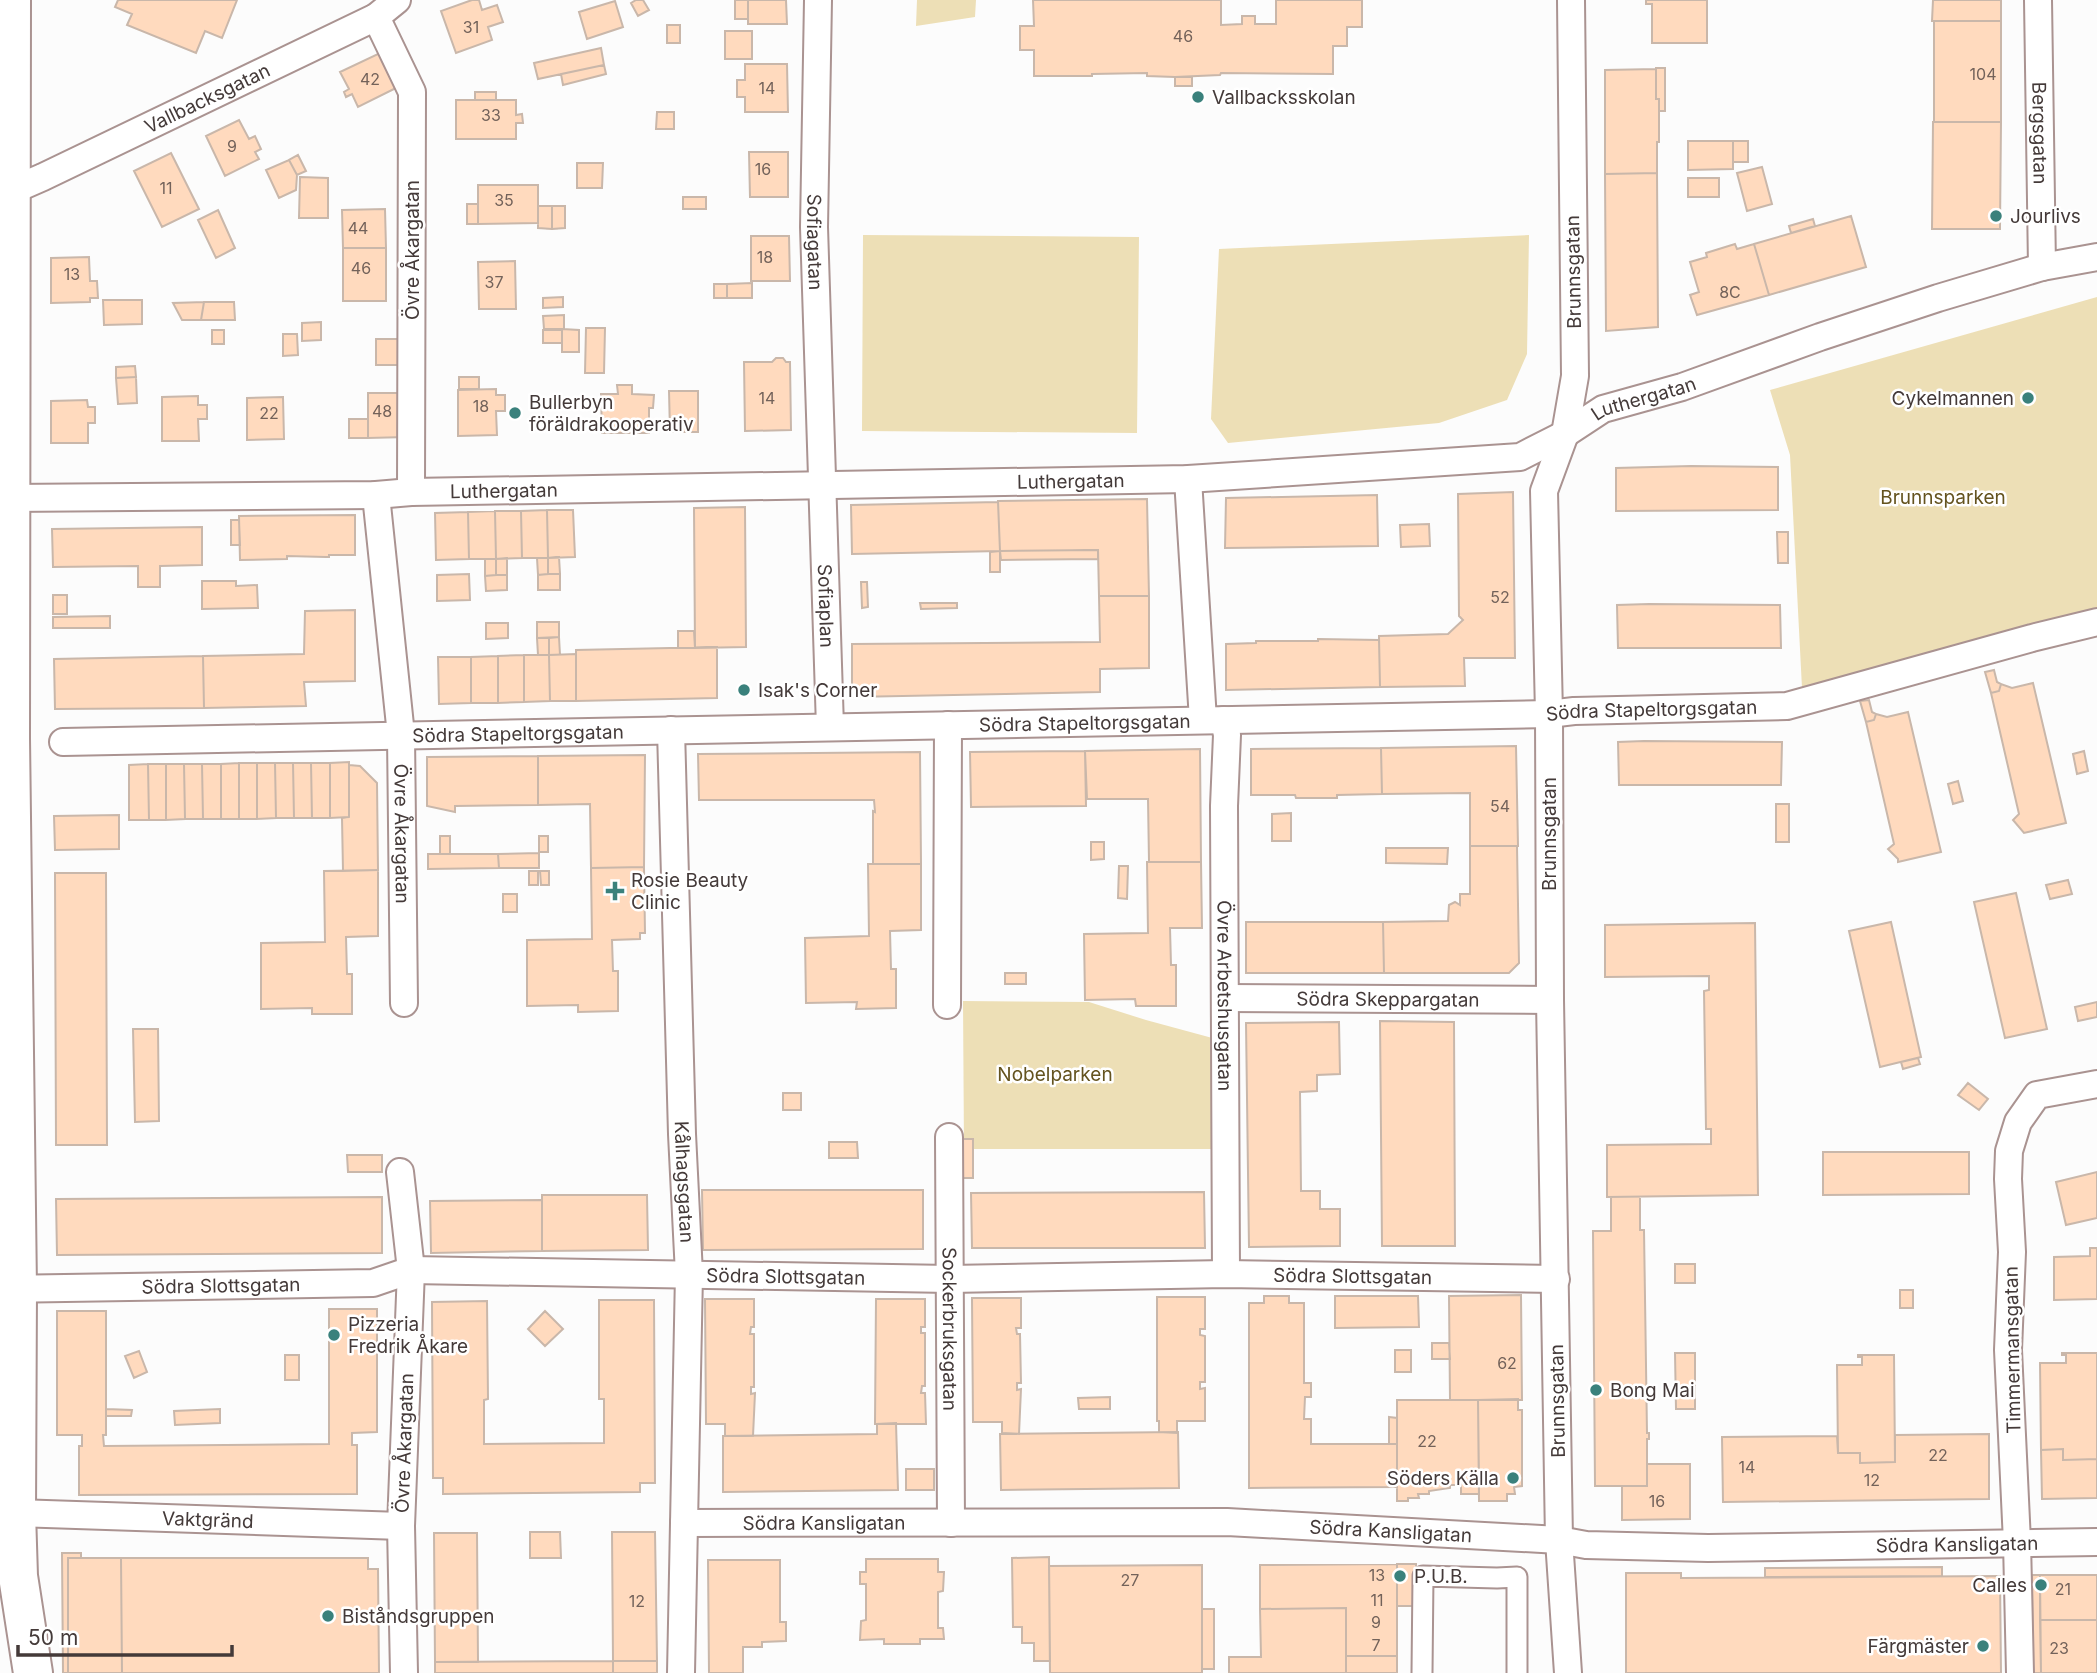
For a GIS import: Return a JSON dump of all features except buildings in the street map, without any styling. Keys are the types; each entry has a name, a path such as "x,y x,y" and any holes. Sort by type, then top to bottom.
{"main road":[{"path":"10,0 6,191 10,738 8,1289 18,1576 33,1673"},
{"path":"6,1673 18,1576"}],"street":[{"name":"Vallbacksgatan","path":"6,191 376,17 397,0"},
{"name":"Sofiagatan","path":"818,0 814,227 821,484"},
{"name":"Brunnsgatan","path":"1568,1673 1559,1539 1544,491 1565,434 1574,376 1571,0"},
{"name":"Bergsgatan","path":"2038,0 2042,267"},
{"name":"Övre Åkargatan","path":"376,17 412,92 411,492"},
{"name":"Luthergatan","path":"9,498 376,495 411,492 1188,479 1520,457 1565,434 1603,408 1682,387 1833,333 2042,267 2097,257"},
{"name":"Övre Arbetshusgatan","path":"1188,479 1213,720 1227,734 1224,806 1226,1274"},
{"name":"Sofiaplan","path":"821,484 831,727"},
{"name":"Övre Åkargatan","path":"376,495 401,735 404,1003"},
{"name":"Södra Stapeltorgsgatan","path":"63,742 1549,714 1574,711 1787,706 2097,622"},
{"path":"947,1005 948,725"},
{"name":"Kålhagsgatan","path":"671,730 682,1133 690,1274 681,1673"},
{"name":"Södra Skeppargatan","path":"1225,998 1550,1000"},
{"name":"Timmermansgatan","path":"2020,1673 2018,1542 2008,1350 2012,1252 2009,1151 2018,1122 2037,1095 2097,1084"},
{"name":"Sockerbruksgatan","path":"949,1136 951,1523"},
{"name":"Övre Åkargatan","path":"400,1172 411,1270 401,1526 404,1673"},
{"name":"Södra Slottsgatan","path":"8,1289 373,1283 411,1270 950,1279 1226,1274 1556,1279"},
{"name":"Vaktgränd","path":"16,1513 401,1526"},
{"name":"Södra Kansligatan","path":"684,1522 1227,1522 1559,1539 1586,1545 1708,1548 2097,1542"},
{"path":"1422,1673 1423,1576 1517,1577 1517,1673"}],"green space":[{"path":"917,0 976,0 975,17 916,26"},
{"path":"863,235 1139,237 1137,433 862,431"},
{"path":"1529,235 1527,354 1507,400 1439,423 1228,443 1211,419 1219,249"},
{"name":"Brunnsparken","path":"2097,297 2097,612 1802,688 1790,455 1770,390"},
{"name":"Nobelparken","path":"963,1001 1089,1002 1216,1039 1221,1149 964,1149"}],"place":[{"name":"Vallbacksskolan","path":"1198,97"},
{"name":"Jourlivs","path":"1996,216"},
{"name":"Cykelmannen","path":"2028,398"},
{"name":"Bullerbyn föräldrakooperativ","path":"515,413"},
{"name":"Isak's Corner","path":"744,690"},
{"name":"Rosie Beauty Clinic","path":"615,891"},
{"name":"Pizzeria Fredrik Åkare","path":"334,1335"},
{"name":"Bong Mai","path":"1596,1390"},
{"name":"Söders Källa","path":"1513,1478"},
{"name":"P.U.B.","path":"1400,1576"},
{"name":"Calles","path":"2041,1585"},
{"name":"Biståndsgruppen","path":"328,1616"},
{"name":"Färgmäster","path":"1983,1646"}]}
